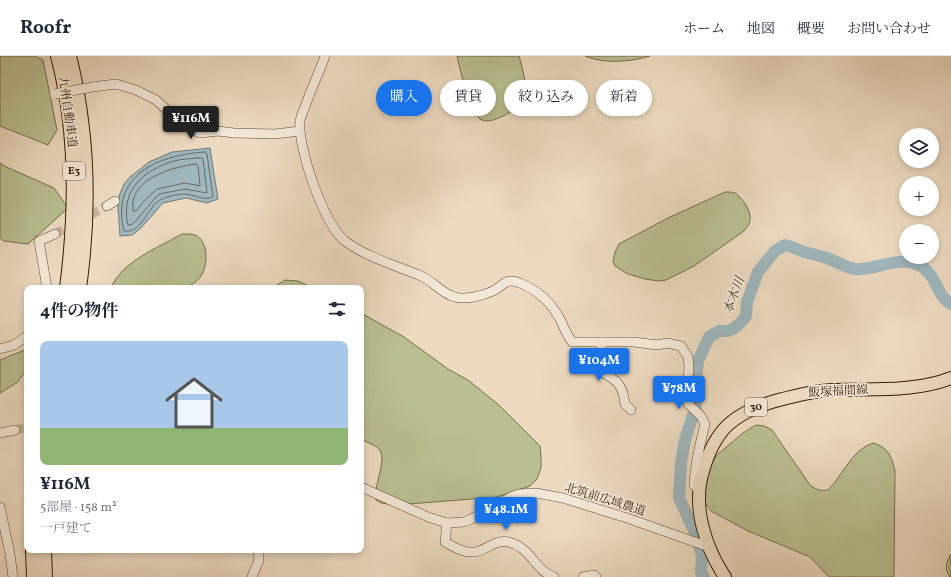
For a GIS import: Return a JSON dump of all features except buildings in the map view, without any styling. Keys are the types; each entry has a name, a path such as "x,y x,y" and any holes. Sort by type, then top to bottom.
{"highway":[{"name":"九州自動車道","path":"58,56 68,106 74,168 75,205 67,285"},
{"name":"九州自動車道","path":"69,56 79,101 86,171 85,230 78,285"},
{"path":"33,553 34,577"},
{"path":"44,553 45,577"}],"main road":[{"name":"飯塚福間線","path":"724,577 705,546 699,511 698,489 704,465 710,450 721,433 737,418 750,410 808,392 913,388 951,378"}],"street":[{"path":"325,56 300,120 300,132 314,188 325,213 344,240 375,258 423,277 454,297 469,298 494,291 501,284 507,281 519,283 535,291 549,301 567,336 572,342 634,342 657,345 667,343 681,346 688,357 689,368 686,393 688,404 701,416 705,424 694,474 694,485 698,489"},
{"path":"55,94 116,84 136,90 156,100 181,123 200,134 218,131 275,134 300,132"},
{"path":"107,206 115,201"},
{"path":"46,285 39,241 55,234"},
{"path":"0,349 14,345 24,338"},
{"path":"602,342 598,366 600,371 619,383 625,404 631,410"},
{"path":"0,433 15,430"},
{"name":"北筑前広域農道","path":"364,488 428,517 447,523 464,522 511,497 519,494 536,493 563,498 705,546"},
{"path":"0,507 10,554 13,577"},
{"path":"447,523 445,542 456,548 462,551 474,552 491,544 507,542 522,548 531,555 542,570 548,575 554,577"},
{"path":"252,577 259,560 258,553"},
{"path":"583,577 594,575 596,577"}],"green space":[{"path":"0,56 35,56 43,60 57,130 48,145 0,126"},
{"path":"457,56 519,56 524,80 504,80 504,116 488,121 480,119 477,116 496,116 496,80 463,80"},
{"path":"585,56 650,56 634,60 608,61 592,59"},
{"path":"0,163 54,188 68,208 28,244 4,241 0,238"},
{"path":"725,192 735,193 743,201 748,209 750,217 748,226 744,231 694,266 666,280 659,281 628,274 615,266 613,262 615,252 619,244 668,218"},
{"path":"182,234 195,235 200,238 205,248 206,260 203,272 196,282 190,285 113,285 123,270 152,250"},
{"path":"285,280 298,281 307,285 277,285"},
{"path":"364,315 404,337 448,369 468,380 500,406 540,446 541,468 537,479 530,486 497,497 396,505 381,503 376,500 382,458 381,452 376,447 364,441"},
{"path":"24,350 24,373 18,382 0,393 0,360"},
{"path":"756,425 764,426 772,430 810,485 821,490 828,490 854,456 867,446 874,443 889,453 895,471 894,577 829,577 810,557 748,531 711,511 704,502 702,477 718,454 743,433"},
{"path":"951,554 951,577 950,577 946,566"}],"water":[{"path":"210,148 218,199 207,203 186,198 163,203 141,228 132,235 120,236 118,208 119,196 124,184 130,177 149,162 172,152"}],"waterway":[{"name":"本木川","path":"704,577 701,572 702,557 697,537 679,498 681,463 685,440 696,406 698,361 709,337 719,331 728,331 735,328 746,316 747,302 758,272 775,251 785,245 855,269 870,268 901,262 916,264 928,272 941,295 951,304"}],"tunnel":[{"path":"55,234 107,206"},
{"path":"15,430 24,428"}]}
